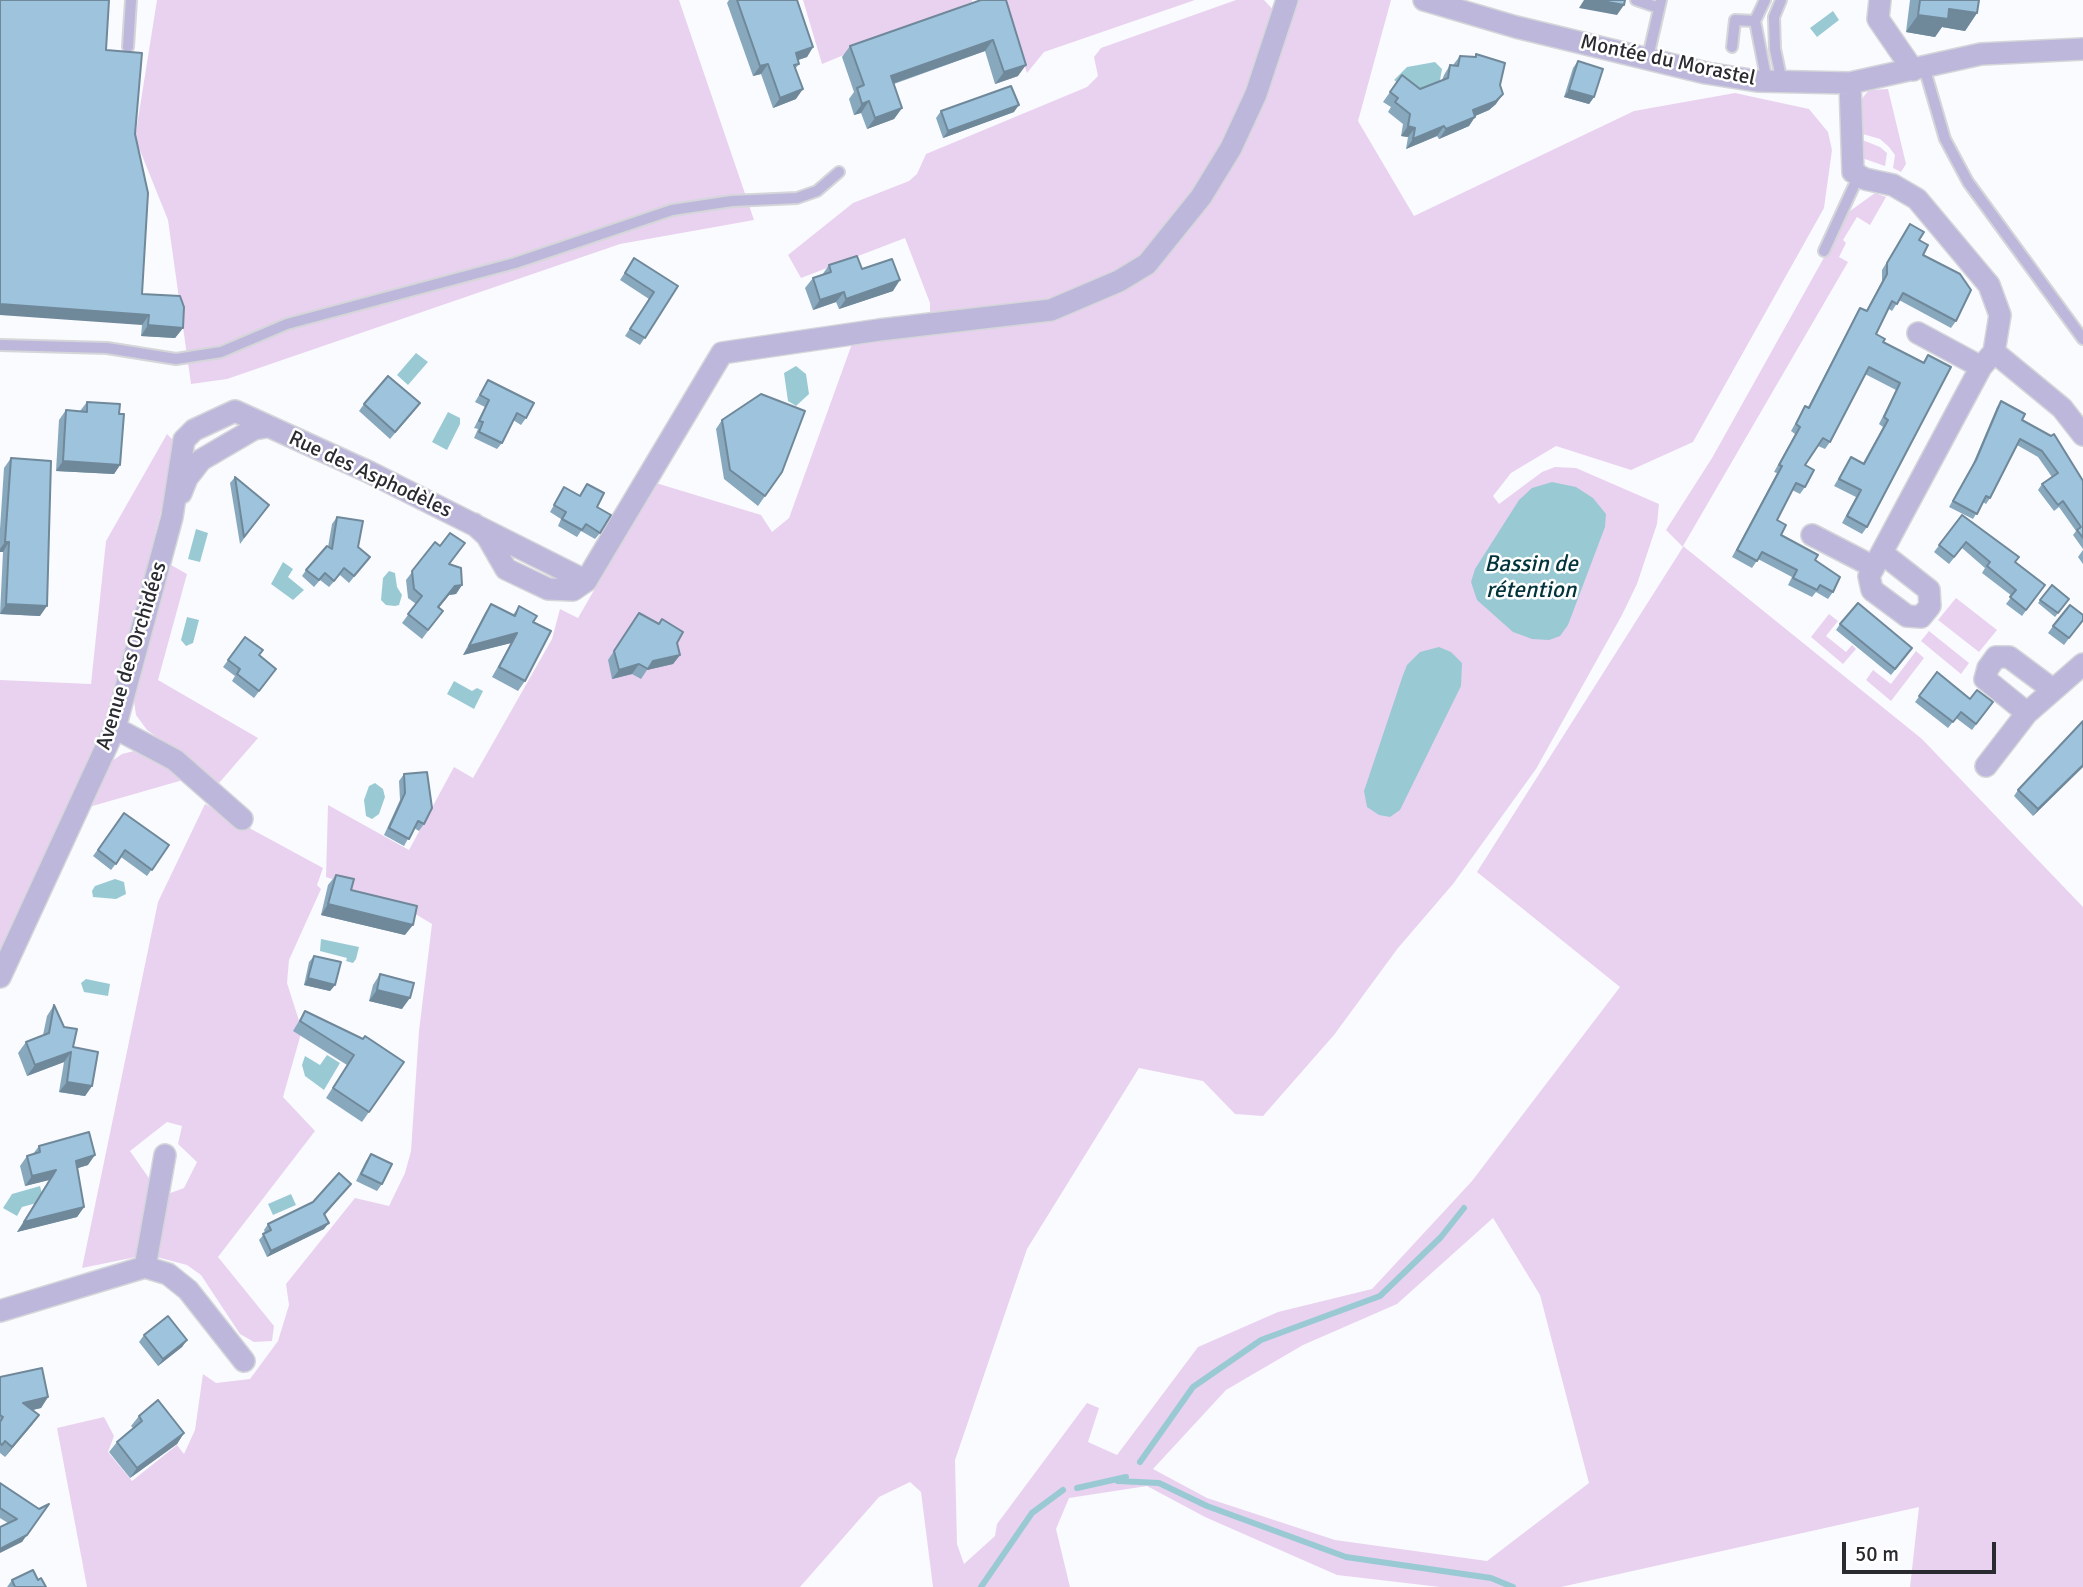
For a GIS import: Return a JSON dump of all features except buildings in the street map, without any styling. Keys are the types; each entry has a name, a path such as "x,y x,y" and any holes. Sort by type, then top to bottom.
{"street":[{"name":"Rue des Asphodèles","path":"184,440 206,422 235,411 586,580 722,353 879,330 1051,310 1119,281 1147,264 1200,197 1231,148 1256,94 1287,0"},
{"name":"Montée du Morastel","path":"1426,0 1516,27 1706,73 1775,82 1850,83 1981,54 2083,50"},
{"path":"1880,0 1878,19 1919,68"},
{"path":"1812,535 1878,560 1987,360 2000,315 1989,285 1917,199 1893,186 1858,177 1853,172 1850,83"},
{"path":"1918,333 1987,360 2062,408 2083,435"},
{"name":"Rue des Asphodèles","path":"172,517 194,466 242,436 266,427"},
{"name":"Avenue des Orchidées","path":"0,977 115,727 172,517 184,440"},
{"path":"2027,713 1985,679 1988,668 1996,657 2009,657 2052,689"},
{"path":"1986,766 2027,713 2083,664"},
{"path":"115,727 175,760 242,820"},
{"path":"145,1267 165,1155"},
{"path":"0,1311 145,1267 168,1274 188,1290 244,1361"}],"lane":[{"path":"128,47 131,0"},
{"path":"1636,0 1660,4 1648,57"},
{"path":"1765,0 1755,21 1775,82"},
{"path":"1775,82 1774,17 1780,0"},
{"path":"1732,47 1735,20 1755,21"},
{"path":"1919,68 1945,139 1968,182 2083,339"},
{"path":"0,345 107,348 176,359 221,352 287,324 515,263 672,210 732,201 797,198 817,191 838,172"},
{"path":"1824,251 1858,177"},
{"path":"2071,320 2083,325"}],"shaded area":[{"path":"157,0 679,0 754,220 620,244 227,379 191,384 168,220 135,138"},
{"path":"803,0 972,0 972,2 822,64"},
{"path":"1001,0 1195,0 1044,52 1027,73"},
{"path":"1236,0 1264,0 1279,16 1256,74 1211,170 1143,256 1111,279 1040,302 991,309 930,312 930,303 905,238 801,278 788,255 853,203 909,181 917,174 926,154 1087,87 1098,76 1094,57 1101,48"},
{"path":"1299,0 1391,0 1358,121 1414,216 1634,111 1735,93 1809,109 1828,132 1832,150 1824,208 1693,442 1631,470 1556,446 1511,473 1493,496 1499,504 1542,472 1555,467 1576,468 1659,504 1657,524 1637,584 1622,615 1536,769 1453,884 1398,948 1334,1035 1263,1116 1235,1114 1203,1081 1139,1068 1027,1249 955,1460 957,1544 964,1564 995,1536 997,1524 1087,1403 1099,1408 1088,1442 1117,1455 1198,1347 1278,1312 1372,1289 1472,1181 1620,987 1477,872 1683,547 1666,530 1712,458 1850,211 1875,193 1886,197 1870,225 1857,217 1843,240 1846,243 1839,257 1848,262 1683,546 1922,739 2083,907 2083,1587 1910,1587 1919,1507 1561,1587 1440,1587 1337,1575 1205,1517 1147,1486 1069,1498 1056,1529 1070,1587 933,1587 921,1492 910,1482 879,1497 800,1587 87,1587 57,1428 104,1417 114,1436 108,1452 132,1481 177,1445 184,1454 195,1430 203,1374 216,1383 250,1379 278,1341 289,1305 286,1284 355,1198 389,1206 405,1173 411,1151 419,1031 432,924 412,912 350,897 349,885 326,877 328,805 409,850 454,767 473,778 552,639 560,609 578,618 656,483 761,515 772,532 789,518 853,341 1042,319 1099,302 1148,275 1188,232 1222,183 1264,97","holes":["1493,1218 1540,1295 1589,1483 1487,1561 1335,1540 1207,1498 1153,1469 1226,1390 1303,1345 1397,1304"]},
{"path":"1888,89 1906,164 1901,172 1893,168 1895,155 1880,139 1856,132 1858,105 1864,96 1869,90"},
{"path":"1860,139 1880,147 1887,153 1885,166 1862,158"},
{"path":"167,434 178,445 110,710 88,768 0,952 0,680 91,684 106,541"},
{"path":"171,565 187,574 158,680 258,738 219,783 147,730 136,715 134,701"},
{"path":"1956,598 1997,630 1979,652 1938,620"},
{"path":"1829,614 1838,621 1826,636 1846,652 1852,645 1856,649 1843,664 1811,637"},
{"path":"1929,631 1969,663 1961,674 1921,641"},
{"path":"1916,651 1924,658 1891,701 1866,680 1873,670 1891,684"},
{"path":"134,751 149,755 183,780 89,807 112,761 122,754"},
{"path":"205,804 323,868 317,885 321,889 289,960 287,983 302,1030 283,1097 315,1131 218,1257 274,1326 272,1341 254,1342 240,1334 201,1275 187,1265 153,1256 165,1195 184,1188 197,1162 178,1144 182,1126 167,1122 130,1151 153,1184 136,1257 82,1268 158,902"}],"water":[{"path":"1833,11 1839,20 1817,37 1810,28"},
{"path":"1435,62 1442,69 1439,86 1414,95 1394,80 1407,67"},
{"path":"416,353 428,362 408,385 397,375"},
{"path":"796,366 806,374 809,394 796,406 788,401 784,373"},
{"path":"448,412 460,418 460,424 447,450 432,442"},
{"name":"Bassin de rétention","path":"1552,482 1576,487 1593,498 1606,514 1605,527 1568,625 1560,636 1549,640 1532,639 1513,632 1477,600 1471,582 1475,569 1519,500 1532,488"},
{"path":"196,529 208,533 200,562 188,559"},
{"path":"283,562 293,569 288,577 304,590 293,600 271,584"},
{"path":"389,571 395,573 397,587 402,595 399,605 395,606 386,605 381,600 383,578"},
{"path":"187,617 199,620 193,643 186,646 181,640"},
{"name":"Bassin de rétention","path":"1439,647 1451,652 1462,663 1461,686 1400,810 1390,817 1379,815 1367,807 1364,791 1403,675 1407,665 1420,652"},
{"path":"454,681 472,691 477,688 483,691 474,709 447,694"},
{"path":"375,783 383,789 385,797 379,814 372,819 366,816 364,800 369,786"},
{"path":"115,879 124,882 126,894 116,899 93,897 95,886"},
{"path":"321,939 359,947 356,959 353,963 346,961 347,958 320,951"},
{"path":"86,979 110,984 108,996 84,992 81,983"},
{"path":"327,1055 340,1063 324,1090 305,1076 302,1065 305,1056 320,1065"},
{"path":"40,1186 44,1201 22,1207 17,1216 3,1208 12,1194"},
{"path":"291,1194 296,1205 273,1215 268,1204"}],"waterway":[{"path":"1140,1462 1193,1387 1261,1340 1380,1296 1441,1237 1464,1208"},
{"path":"1077,1488 1126,1477"},
{"path":"1118,1481 1159,1483 1207,1506 1346,1557 1491,1578 1513,1587"},
{"path":"981,1587 1032,1513 1063,1490"}]}
